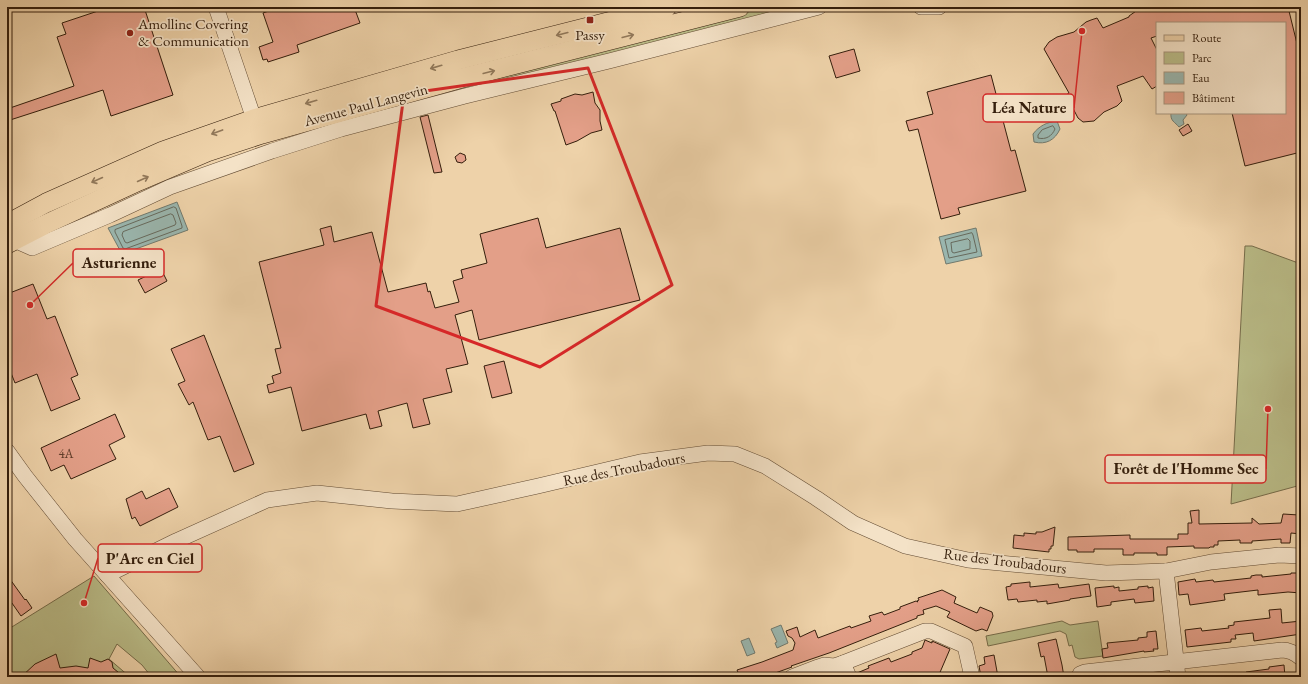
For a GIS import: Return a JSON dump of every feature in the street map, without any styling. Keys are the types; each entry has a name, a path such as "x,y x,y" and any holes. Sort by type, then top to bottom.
{"main road":[{"name":"Avenue Paul Langevin","path":"9,236 46,203 163,151 254,119 462,78 667,7"},
{"name":"Avenue Paul Langevin","path":"9,236 207,152 262,134 697,12 740,7"}],"street":[{"path":"216,7 254,119"},
{"path":"9,236 32,248 110,215 170,187 341,129 462,78 609,61 818,7"},
{"path":"921,7 939,7"},
{"path":"7,451 75,539 198,677"},
{"name":"Rue des Troubadours","path":"107,575 176,541 268,500 317,493 392,501 457,504 640,462 708,453 735,454 764,466 853,523 905,546 968,560 1106,573 1166,571 1211,562 1279,555 1301,556"},
{"path":"1166,571 1178,677"},
{"path":"792,677 824,665 834,666 843,663 925,631 931,631 965,646 972,677"},
{"path":"1079,677 1080,674 1084,672 1106,673 1176,662 1282,650 1293,652 1301,658"},
{"path":"843,663 849,677"}],"highlighted area":[{"path":"588,68 672,285 540,367 376,306 404,94"}],"green space":[{"path":"765,7 799,7 483,87 480,85 479,81 484,78"},
{"path":"1245,246 1252,246 1301,264 1301,485 1231,504"},
{"path":"94,576 181,677 153,677 142,665 117,644 109,659 130,677 7,677 7,630"},
{"path":"1062,621 1070,625 1098,621 1103,656 1079,659 1075,657 1072,645 1069,646 1066,634 1060,631 988,646 986,636"}],"water":[{"path":"1171,114 1187,115 1183,120 1184,124 1179,127 1172,120"},
{"path":"1057,121 1060,129 1053,139 1042,143 1034,142 1033,134 1038,129 1047,123"},
{"path":"177,202 188,230 122,254 108,228"},
{"path":"976,228 982,256 946,264 939,237"},
{"path":"781,625 788,643 777,648 775,643 777,642 771,629"},
{"path":"749,638 755,653 747,656 741,641"}],"building":[{"path":"110,7 144,7 173,95 111,116 103,90 7,121 7,109 74,86 57,37 66,34 62,23"},
{"path":"280,7 354,7 360,23 297,45 299,52 268,62 267,59 263,60 259,47 273,42 263,13"},
{"path":"1138,7 1288,7 1301,60 1301,152 1245,166 1232,114 1286,114 1286,22 1156,22 1156,36 1151,38 1156,48 1156,87 1152,89 1143,76 1117,86 1122,101 1117,106 1104,112 1094,121 1083,122 1078,118 1066,95 1069,93 1044,49 1049,42 1057,37 1074,32 1086,22 1097,18 1103,28 1129,17 1139,9"},
{"path":"854,49 860,71 836,78 829,56"},
{"path":"991,75 1011,151 1015,150 1026,191 958,208 960,214 941,219 918,129 909,131 906,121 933,114 927,92"},
{"path":"593,92 595,103 600,110 602,130 591,133 566,145 555,111 551,104 575,94 582,95"},
{"path":"428,115 442,172 434,173 420,117"},
{"path":"1188,124 1192,131 1183,136 1179,130"},
{"path":"460,153 465,155 466,160 462,163 457,162 455,157"},
{"path":"538,218 546,248 620,228 640,300 479,340 472,310 455,315 468,364 446,369 452,392 423,399 430,424 413,428 407,403 378,411 382,426 370,429 366,414 302,431 291,387 269,393 267,385 274,383 272,376 281,373 275,349 281,348 259,262 324,245 320,229 331,226 334,242 372,232 388,292 426,283 435,308 459,302 453,281 463,278 461,270 487,263 480,234"},
{"path":"161,269 167,281 145,293 138,280"},
{"path":"33,284 47,319 55,316 78,375 71,378 80,399 51,411 37,374 15,383 7,363 7,310 10,309 7,302 7,294"},
{"path":"204,335 254,464 234,472 220,436 208,440 193,402 189,405 178,384 185,381 171,349"},
{"path":"504,361 512,393 492,398 484,366"},
{"path":"115,414 125,437 109,445 116,459 71,479 64,465 51,471 41,448"},
{"path":"169,488 178,507 140,526 135,517 132,519 126,499 142,491 146,499"},
{"path":"1199,510 1199,524 1252,523 1252,518 1259,524 1281,523 1283,514 1299,515 1298,520 1301,520 1301,534 1291,533 1290,543 1281,543 1281,539 1252,541 1252,543 1240,543 1240,540 1218,541 1218,545 1214,545 1214,547 1209,548 1194,548 1194,546 1167,547 1167,555 1157,555 1157,553 1134,553 1134,555 1123,555 1123,549 1094,549 1094,552 1077,552 1077,550 1068,550 1068,537 1130,535 1130,539 1178,539 1178,534 1188,534 1188,523 1192,523 1190,511"},
{"path":"1055,527 1053,546 1049,549 1049,552 1013,548 1014,535 1024,536 1024,533 1036,534 1036,532 1042,532"},
{"path":"1301,573 1301,593 1288,592 1258,595 1258,590 1224,594 1225,600 1190,605 1188,594 1179,595 1178,582 1195,579 1196,582 1213,580 1214,582 1251,578 1251,576 1256,575 1262,575 1262,577"},
{"path":"7,575 32,608 21,616 7,596"},
{"path":"1030,582 1030,587 1058,584 1059,588 1089,584 1091,596 1047,604 1047,601 1037,602 1037,600 1018,602 1017,599 1008,600 1006,587 1011,586 1011,584"},
{"path":"1114,586 1114,588 1119,587 1119,591 1138,589 1138,587 1153,587 1154,601 1135,603 1134,599 1111,602 1111,605 1097,607 1095,588"},
{"path":"942,590 956,597 954,603 977,613 980,607 992,612 993,616 987,631 982,629 976,631 947,617 950,612 936,606 923,610 924,614 917,616 917,618 764,677 740,677 737,670 793,650 795,643 792,638 788,636 786,631 797,627 800,637 815,630 818,638 850,626 851,628 871,621 869,616 882,612 884,615 900,609 900,607 916,601 918,602 918,598"},
{"path":"1281,609 1282,623 1301,621 1301,634 1254,641 1253,633 1235,635 1236,639 1231,639 1231,642 1187,647 1185,630 1201,628 1202,631 1229,628 1228,626 1234,625 1234,622 1270,618 1269,610"},
{"path":"1156,631 1158,649 1153,649 1154,651 1144,651 1103,658 1102,649 1108,648 1107,643 1138,640 1138,638 1147,637 1147,632"},
{"path":"1056,639 1064,677 1048,677 1044,656 1041,657 1038,643"},
{"path":"925,640 932,643 932,641 950,649 938,677 858,677 857,673 869,668 868,666 889,658 891,662 912,654 912,652 922,648"},
{"path":"56,654 60,668 76,666 88,668 90,658 101,662 108,659 112,662 113,668 124,677 21,677 35,664"},
{"path":"994,655 998,677 981,677 979,666 985,664 984,657"},
{"path":"1284,665 1285,677 1246,677 1246,672 1269,669 1269,667"}],"place":[{"name":"Passy","path":"590,20"},
{"name":"Léa Nature","path":"1082,31"},
{"name":"Amolline Covering & Communication","path":"130,33"},
{"name":"Asturienne","path":"30,305"},
{"name":"Forêt de l'Homme Sec","path":"1268,409"},
{"name":"P'Arc en Ciel","path":"84,603"}]}
